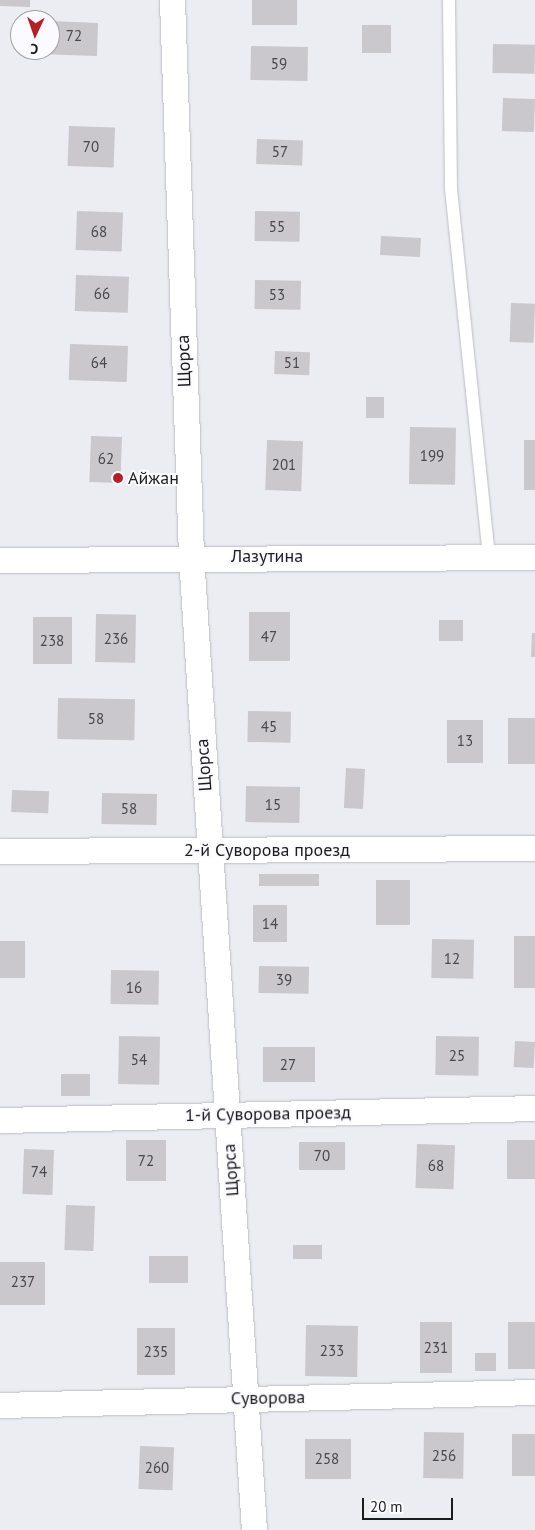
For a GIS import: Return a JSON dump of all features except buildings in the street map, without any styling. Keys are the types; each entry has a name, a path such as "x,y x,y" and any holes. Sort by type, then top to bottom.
{"street":[{"name":"Щорса","path":"172,0 191,556 254,1530"},
{"name":"Лазутина","path":"0,560 191,556 535,557"},
{"name":"2-й Суворова проезд","path":"0,851 535,848"},
{"name":"1-й Суворова проезд","path":"0,1120 535,1108"},
{"name":"Суворова","path":"0,1405 535,1392"}],"lane":[{"path":"449,0 451,189 488,557"}],"place":[{"name":"Айжан","path":"118,478"}]}
